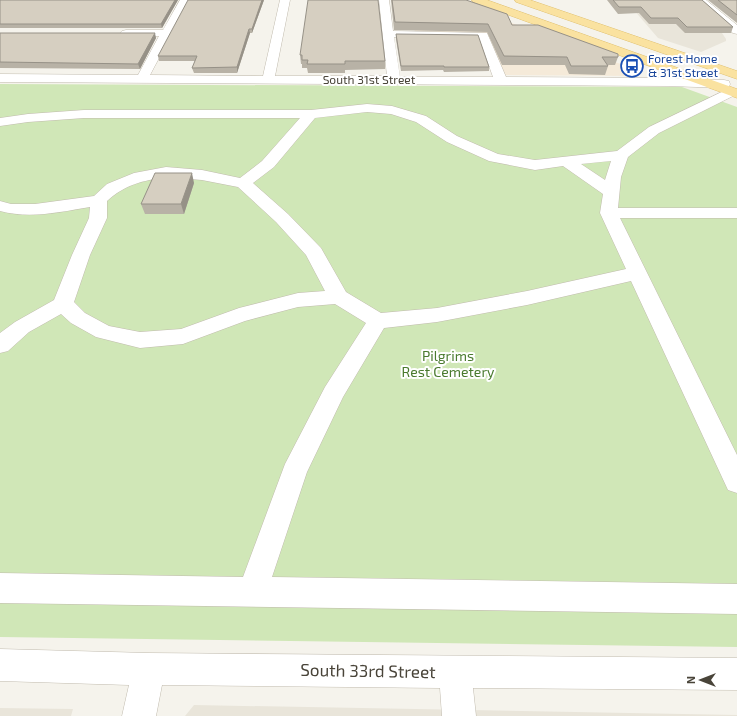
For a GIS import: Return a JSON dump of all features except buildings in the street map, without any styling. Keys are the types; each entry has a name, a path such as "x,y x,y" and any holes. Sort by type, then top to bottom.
{"main road":[{"path":"477,0 704,83"},
{"path":"520,0 737,75"}],"street":[{"path":"142,79 186,0"},
{"path":"268,80 286,0"},
{"path":"384,0 394,80"},
{"path":"700,0 737,31"},
{"path":"111,33 167,33"},
{"path":"388,34 483,35 501,81"},
{"name":"South 31st Street","path":"0,78 704,83 735,90"},
{"path":"0,122 28,118 84,114 311,114 367,108 392,110 421,119 452,139 494,158 535,165 621,155 654,130 735,90"},
{"path":"243,183 268,164 311,114"},
{"path":"621,155 613,177 609,213 737,482"},
{"path":"566,161 611,192"},
{"path":"0,206 6,209 41,209 99,200 113,187 140,176 166,172 202,175 243,183 282,218 314,252 338,297 378,321 437,315 528,298 637,272"},
{"path":"0,345 22,327 63,304 81,255 98,218 99,200"},
{"path":"609,213 737,213"},
{"path":"63,304 78,318 103,332 140,340 183,336 239,315 298,300 338,297"},
{"path":"253,591 294,472 333,393 378,321"},
{"path":"0,588 737,599"},
{"name":"South 33rd Street","path":"0,665 149,669 737,674"},
{"path":"139,716 149,669"},
{"path":"455,672 459,716"}],"shaded area":[{"path":"410,0 451,0 639,71 635,76 503,75 487,34 415,33"},
{"path":"627,2 720,30 726,41 701,52 658,38"},
{"path":"194,705 737,715 737,716 185,716"},
{"path":"0,708 73,709 71,716 0,716"}],"green space":[{"name":"Pilgrims Rest Cemetery","path":"0,84 682,87 737,107 737,647 0,637"}],"place":[{"name":"Forest Home & 31st Street","path":"632,66"}]}
